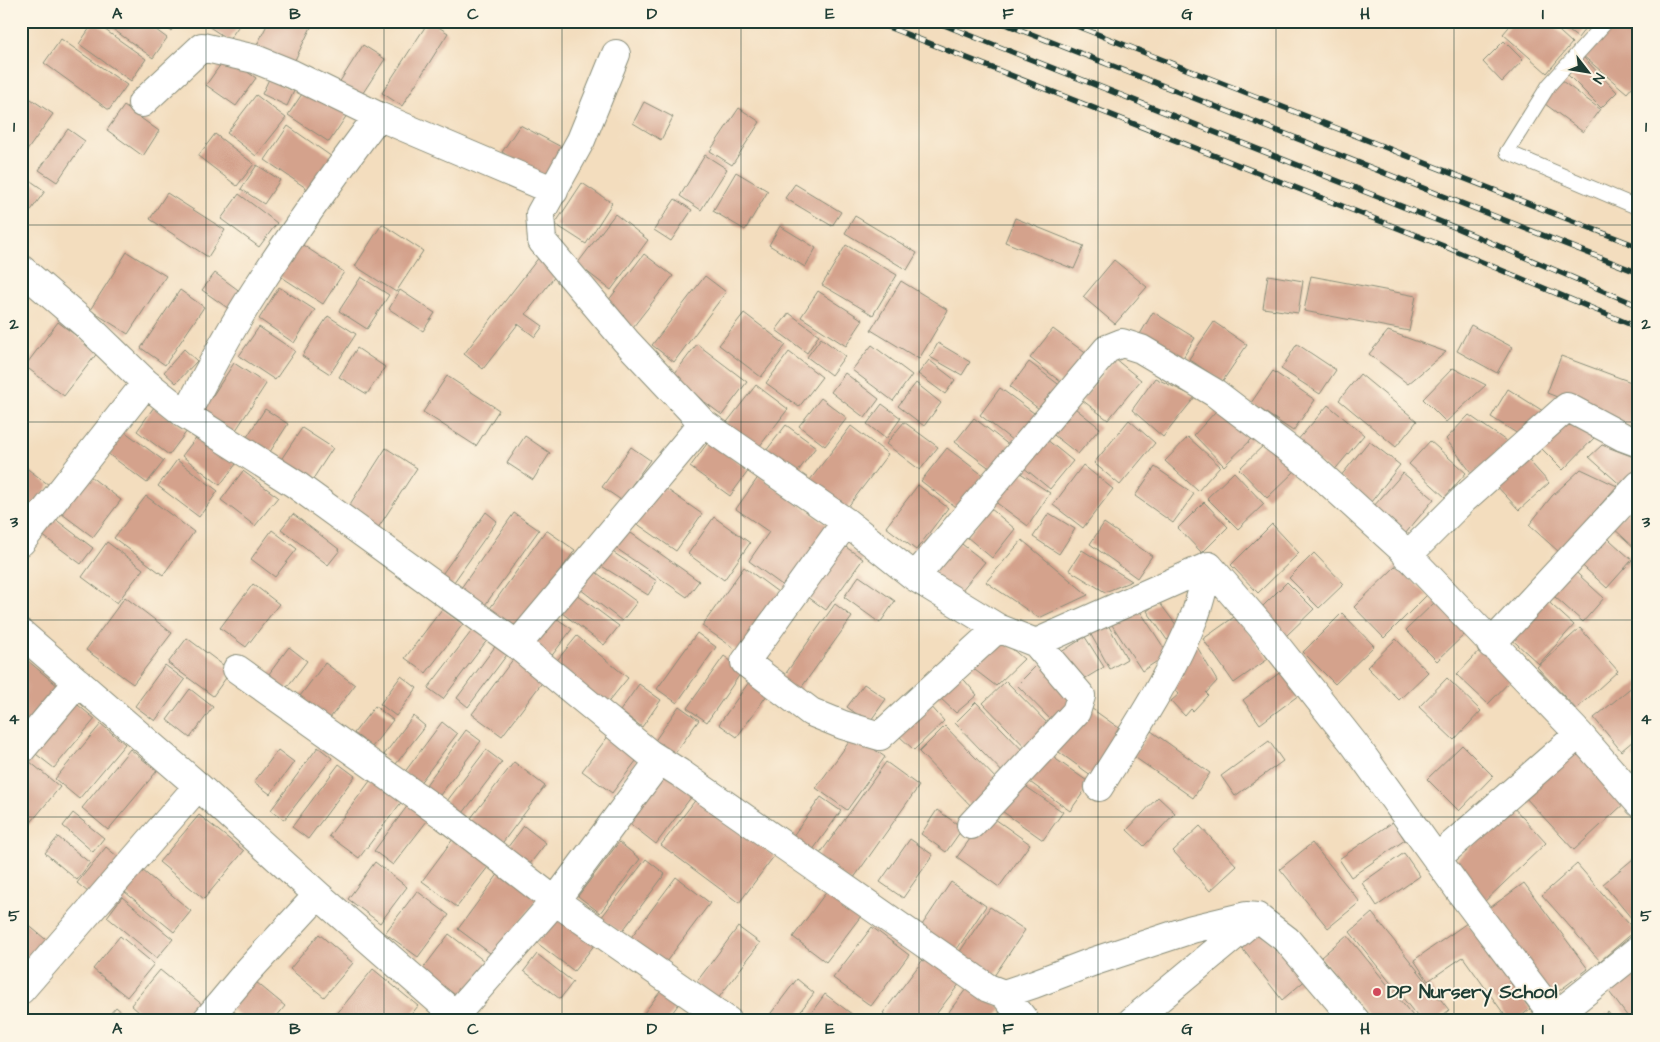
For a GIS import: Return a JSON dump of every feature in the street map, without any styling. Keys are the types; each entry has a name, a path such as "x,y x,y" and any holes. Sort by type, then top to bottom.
{"street":[{"path":"142,103 202,47 255,59 292,74 378,116 554,191"},
{"path":"616,54 581,140 540,214 542,241 626,341 703,423 846,522 915,577 998,628 1036,643 1081,696 1076,712 971,825"},
{"path":"186,415 258,286 323,191 378,116"},
{"path":"21,269 84,322 146,383 186,415 294,484 517,645 650,754 988,988 1004,994 1024,1021"},
{"path":"915,577 1107,349 1122,343 1141,349 1215,394 1311,466 1407,556 1579,734 1639,804"},
{"path":"21,542 146,383"},
{"path":"1407,556 1464,499 1567,407 1623,437 1639,443"},
{"path":"517,645 703,423"},
{"path":"1492,644 1639,485"},
{"path":"846,522 745,662 810,712 843,725 880,736 998,628"},
{"path":"1036,643 1209,566"},
{"path":"1099,787 1148,709 1185,638 1196,613 1209,566"},
{"path":"1209,566 1260,625 1355,744 1552,1018 1639,948"},
{"path":"21,633 198,786 456,1019 555,901 660,760"},
{"path":"237,669 446,817 555,901 728,1021"},
{"path":"21,750 78,682"},
{"path":"1437,858 1579,734"},
{"path":"21,990 198,786"},
{"path":"206,1021 247,972 318,896"},
{"path":"1004,994 1192,929 1246,916 1257,917 1287,940 1356,1021"},
{"path":"1132,1021 1257,917"}],"lane":[{"path":"1607,21 1549,85 1507,152 1639,208"}],"building":[{"path":"114,21 144,21 167,38 153,58 110,27"},
{"path":"157,21 178,21 171,31"},
{"path":"211,21 242,21 229,40 208,26"},
{"path":"269,21 314,21 293,64 256,47"},
{"path":"429,21 448,33 402,106 382,93"},
{"path":"1514,21 1548,21 1572,43 1547,73 1503,34"},
{"path":"1556,21 1591,21 1578,38"},
{"path":"1610,21 1622,21 1639,35 1639,79 1627,93 1582,55"},
{"path":"94,22 146,59 131,81 79,44"},
{"path":"61,39 127,85 109,110 44,63"},
{"path":"1504,41 1523,60 1502,82 1483,62"},
{"path":"363,45 385,59 359,99 337,86"},
{"path":"1578,52 1617,92 1601,108 1561,68"},
{"path":"226,57 256,78 236,106 206,85"},
{"path":"1558,78 1600,109 1583,132 1541,101"},
{"path":"269,79 294,91 287,106 262,94"},
{"path":"308,85 349,112 329,142 288,115"},
{"path":"21,94 53,114 21,159"},
{"path":"256,95 286,118 256,156 227,133"},
{"path":"644,102 673,117 661,140 633,123"},
{"path":"124,106 159,131 143,156 107,130"},
{"path":"739,108 760,122 732,165 710,151"},
{"path":"520,125 565,149 545,180 502,152"},
{"path":"288,126 335,159 312,192 265,160"},
{"path":"68,129 85,141 57,182 39,170"},
{"path":"215,134 254,164 237,186 198,156"},
{"path":"705,155 727,169 701,210 680,196"},
{"path":"257,165 280,180 264,204 241,189"},
{"path":"736,172 768,191 745,230 713,211"},
{"path":"21,174 45,191 21,224"},
{"path":"582,183 612,203 586,244 555,224"},
{"path":"795,184 841,212 832,226 785,198"},
{"path":"167,193 225,230 208,257 150,219"},
{"path":"239,194 277,223 259,247 221,219"},
{"path":"675,199 692,210 671,241 654,230"},
{"path":"615,214 648,240 611,290 577,264"},
{"path":"855,216 917,253 907,270 845,233"},
{"path":"1015,218 1084,246 1074,269 1005,242"},
{"path":"382,224 423,251 396,292 355,266"},
{"path":"780,226 816,248 805,267 769,245"},
{"path":"295,240 344,272 323,304 274,272"},
{"path":"846,245 897,275 873,315 822,285"},
{"path":"127,252 166,276 128,334 90,310"},
{"path":"543,252 562,267 526,314 543,326 535,337 518,324 483,369 464,354"},
{"path":"644,254 673,276 633,327 605,305"},
{"path":"1114,260 1147,287 1115,324 1083,297"},
{"path":"215,273 241,292 229,309 202,290"},
{"path":"1268,275 1303,281 1298,313 1263,308"},
{"path":"705,276 726,292 674,362 652,345"},
{"path":"1311,276 1416,296 1409,331 1304,311"},
{"path":"361,277 389,295 367,329 339,311"},
{"path":"901,281 948,310 919,359 871,330"},
{"path":"279,287 315,310 294,343 259,319"},
{"path":"180,290 204,307 165,365 141,348"},
{"path":"400,290 435,313 423,331 389,309"},
{"path":"818,291 863,320 846,346 801,317"},
{"path":"1153,312 1195,338 1181,361 1139,336"},
{"path":"744,313 786,345 761,377 719,345"},
{"path":"789,313 819,335 807,353 776,330"},
{"path":"328,316 356,334 330,374 302,356"},
{"path":"58,322 98,352 64,396 25,366"},
{"path":"1214,322 1247,345 1222,382 1189,359"},
{"path":"1471,325 1512,347 1497,373 1457,351"},
{"path":"259,327 295,351 275,380 239,356"},
{"path":"1053,329 1088,355 1066,386 1030,358"},
{"path":"1388,331 1446,352 1408,384 1369,354"},
{"path":"821,338 845,356 831,375 807,357"},
{"path":"938,343 970,362 962,375 930,357"},
{"path":"697,344 747,382 722,415 672,377"},
{"path":"1297,344 1336,370 1320,394 1281,369"},
{"path":"872,345 912,375 893,401 852,370"},
{"path":"357,348 385,367 367,394 339,377"},
{"path":"184,349 197,361 176,383 164,372"},
{"path":"789,352 822,377 799,407 766,383"},
{"path":"1561,356 1639,385 1639,429 1547,393"},
{"path":"1115,359 1141,380 1108,420 1082,400"},
{"path":"929,360 955,380 945,394 918,374"},
{"path":"1029,362 1062,387 1043,412 1010,387"},
{"path":"234,363 266,384 234,433 202,412"},
{"path":"1453,368 1486,385 1446,422 1423,399"},
{"path":"1273,371 1315,400 1293,431 1251,403"},
{"path":"845,373 879,399 865,418 831,392"},
{"path":"1360,374 1417,421 1396,447 1339,400"},
{"path":"447,376 499,410 476,446 423,412"},
{"path":"1155,378 1195,397 1163,437 1132,410"},
{"path":"916,383 941,403 924,426 898,406"},
{"path":"756,385 788,409 756,451 724,426"},
{"path":"1000,388 1038,416 1017,444 980,415"},
{"path":"1508,389 1543,411 1526,439 1491,417"},
{"path":"821,398 847,418 825,446 799,426"},
{"path":"882,404 901,418 886,439 867,424"},
{"path":"1071,405 1100,428 1078,454 1050,432"},
{"path":"1328,405 1364,435 1332,473 1296,442"},
{"path":"154,407 187,431 169,455 137,431"},
{"path":"265,409 288,424 268,455 245,440"},
{"path":"1216,411 1254,437 1224,466 1194,435"},
{"path":"1570,413 1595,437 1563,470 1538,445"},
{"path":"1469,415 1509,443 1473,475 1446,439"},
{"path":"974,418 1010,446 992,470 955,442"},
{"path":"1129,420 1155,443 1120,485 1094,463"},
{"path":"904,422 938,447 920,470 886,444"},
{"path":"786,425 816,447 796,474 766,451"},
{"path":"851,426 888,454 844,512 807,484"},
{"path":"302,428 333,448 309,485 278,464"},
{"path":"124,431 164,461 147,483 107,453"},
{"path":"198,435 236,464 220,485 182,456"},
{"path":"525,436 550,453 533,480 507,463"},
{"path":"1188,437 1220,466 1198,491 1165,461"},
{"path":"1046,439 1073,461 1050,489 1023,467"},
{"path":"1269,440 1297,469 1267,498 1239,469"},
{"path":"709,441 749,470 730,496 690,467"},
{"path":"1369,441 1400,465 1371,502 1340,477"},
{"path":"1430,441 1466,473 1445,497 1409,464"},
{"path":"1602,445 1639,459 1639,472 1624,488 1589,457"},
{"path":"631,447 650,460 621,500 602,487"},
{"path":"386,448 417,468 376,531 345,512"},
{"path":"947,448 984,476 959,510 921,481"},
{"path":"1523,454 1549,483 1519,510 1493,482"},
{"path":"177,460 218,491 199,517 158,486"},
{"path":"21,464 49,485 33,507 21,498"},
{"path":"1083,465 1113,489 1083,528 1053,505"},
{"path":"1155,467 1194,494 1173,523 1135,496"},
{"path":"1581,469 1617,486 1559,552 1529,525 1552,496"},
{"path":"82,470 121,500 93,537 54,508"},
{"path":"1016,470 1050,493 1028,526 994,501"},
{"path":"243,471 278,497 255,526 221,500"},
{"path":"1234,472 1264,504 1238,529 1207,498"},
{"path":"1403,473 1434,499 1405,534 1373,507"},
{"path":"759,476 833,529 789,590 749,561 769,532 736,509"},
{"path":"918,485 948,508 916,550 886,527"},
{"path":"662,486 702,514 676,551 636,523"},
{"path":"146,496 194,532 163,575 114,538"},
{"path":"1639,501 1639,552 1611,526"},
{"path":"1204,502 1228,527 1202,553 1178,528"},
{"path":"990,508 1015,529 992,558 967,537"},
{"path":"46,512 93,548 81,564 34,529"},
{"path":"486,512 497,521 449,589 438,580"},
{"path":"514,513 539,530 480,612 456,595"},
{"path":"1049,513 1075,529 1059,554 1033,537"},
{"path":"293,514 340,550 328,565 281,529"},
{"path":"714,517 750,543 724,580 688,554"},
{"path":"1104,523 1152,556 1137,578 1090,544"},
{"path":"1272,524 1299,553 1258,593 1231,565"},
{"path":"621,526 699,581 687,597 610,544"},
{"path":"272,530 297,549 275,577 251,559"},
{"path":"546,530 575,550 517,632 488,611"},
{"path":"1600,531 1632,560 1607,588 1575,559"},
{"path":"1022,540 1088,595 1039,618 986,582"},
{"path":"958,541 985,562 957,596 931,575"},
{"path":"107,542 143,569 117,603 82,577"},
{"path":"840,543 863,559 826,610 804,594"},
{"path":"605,547 657,581 648,595 592,560"},
{"path":"1082,550 1132,581 1105,592 1069,570"},
{"path":"1314,553 1344,584 1319,608 1289,578"},
{"path":"1397,565 1427,595 1384,638 1354,607"},
{"path":"1568,565 1604,598 1583,622 1546,589"},
{"path":"744,567 782,595 741,653 702,626"},
{"path":"590,568 637,602 622,621 576,586"},
{"path":"859,576 895,601 880,623 844,597"},
{"path":"1287,582 1314,609 1286,636 1260,609"},
{"path":"253,584 279,604 246,647 220,628"},
{"path":"572,591 619,626 604,645 558,610"},
{"path":"1542,596 1574,625 1539,664 1507,635"},
{"path":"125,597 172,633 133,684 86,650"},
{"path":"1437,600 1468,631 1437,661 1406,630"},
{"path":"1159,602 1180,630 1167,640 1147,611"},
{"path":"835,604 852,617 796,695 779,683"},
{"path":"1138,608 1168,654 1142,671 1112,625"},
{"path":"442,609 463,624 426,673 405,658"},
{"path":"1342,613 1374,646 1335,684 1303,652"},
{"path":"1237,615 1268,659 1234,683 1203,639"},
{"path":"553,616 572,629 547,662 530,646"},
{"path":"1107,623 1127,659 1110,669 1090,633"},
{"path":"474,628 488,639 443,699 428,688"},
{"path":"1580,628 1618,671 1576,709 1537,667"},
{"path":"697,633 716,647 677,703 657,689"},
{"path":"577,636 628,678 605,706 554,664"},
{"path":"998,637 1024,659 996,686 971,667"},
{"path":"1085,637 1104,667 1076,684 1058,654"},
{"path":"187,638 231,671 213,696 168,663"},
{"path":"1396,639 1428,672 1399,700 1367,667"},
{"path":"497,644 509,652 468,707 457,698"},
{"path":"1196,645 1217,681 1206,693 1208,695 1193,711 1191,709 1185,716 1171,701 1179,694 1172,686 1184,676 1173,664"},
{"path":"1484,646 1515,676 1488,704 1457,675"},
{"path":"289,647 307,661 281,695 263,682"},
{"path":"517,654 547,676 502,736 472,714"},
{"path":"21,655 59,687 21,733"},
{"path":"724,656 743,670 707,722 687,708"},
{"path":"1040,662 1077,700 1053,722 1017,685"},
{"path":"325,663 355,685 327,722 297,700"},
{"path":"165,665 185,680 155,721 135,706"},
{"path":"1286,668 1303,692 1260,724 1243,700"},
{"path":"960,675 977,695 956,713 937,695"},
{"path":"401,676 417,688 396,716 380,704"},
{"path":"1447,678 1481,711 1454,740 1419,707"},
{"path":"1006,681 1055,731 1031,753 983,703"},
{"path":"1639,681 1639,736 1621,751 1594,718"},
{"path":"749,682 767,695 737,737 719,724"},
{"path":"639,684 661,700 642,727 620,711"},
{"path":"864,684 886,699 869,723 847,707"},
{"path":"190,689 213,707 190,738 167,720"},
{"path":"73,701 95,719 54,768 32,751"},
{"path":"976,702 1029,757 1008,778 955,723"},
{"path":"930,705 944,721 914,750 898,735"},
{"path":"375,706 393,720 372,747 354,733"},
{"path":"679,706 699,720 673,756 654,742"},
{"path":"1088,706 1126,733 1095,778 1056,750"},
{"path":"413,716 425,726 396,764 384,755"},
{"path":"442,722 457,734 419,784 404,773"},
{"path":"101,724 125,744 79,799 55,779"},
{"path":"945,726 1001,784 975,810 919,752"},
{"path":"466,730 481,741 437,799 423,789"},
{"path":"612,731 642,753 612,793 582,771"},
{"path":"1151,731 1210,773 1193,798 1133,756"},
{"path":"854,735 885,757 847,810 816,788"},
{"path":"1269,741 1283,761 1235,796 1221,776"},
{"path":"1462,745 1493,776 1459,811 1427,779"},
{"path":"318,747 332,758 284,820 271,810"},
{"path":"1576,747 1627,801 1574,850 1524,796"},
{"path":"130,749 157,771 108,830 82,808"},
{"path":"1639,749 1639,763 1632,756"},
{"path":"278,750 294,762 270,794 254,782"},
{"path":"486,750 502,762 460,817 444,805"},
{"path":"1047,753 1090,783 1070,811 1027,780"},
{"path":"29,761 60,787 28,826 21,820 21,771"},
{"path":"514,762 545,786 500,846 468,822"},
{"path":"886,762 919,786 851,882 817,858"},
{"path":"339,764 355,776 308,839 292,827"},
{"path":"663,768 695,792 656,844 624,819"},
{"path":"376,773 406,796 359,858 329,836"},
{"path":"1018,781 1063,812 1043,840 999,809"},
{"path":"414,797 434,812 393,865 374,851"},
{"path":"821,797 841,811 810,854 790,840"},
{"path":"1158,797 1175,813 1144,846 1127,830"},
{"path":"697,798 774,856 739,903 661,845"},
{"path":"1513,807 1546,843 1482,904 1448,868"},
{"path":"937,810 963,828 946,852 921,834"},
{"path":"73,813 104,838 93,852 63,826"},
{"path":"988,814 1030,844 999,887 957,857"},
{"path":"199,815 244,851 204,899 159,862"},
{"path":"1393,822 1405,840 1351,877 1339,859"},
{"path":"524,826 546,843 526,869 504,852"},
{"path":"1200,826 1237,866 1210,891 1173,851"},
{"path":"459,831 495,858 457,907 422,881"},
{"path":"58,837 90,863 77,880 45,853"},
{"path":"910,839 933,855 903,898 880,882"},
{"path":"619,842 640,859 600,913 578,896"},
{"path":"1312,843 1360,902 1328,928 1280,869"},
{"path":"106,847 123,861 94,897 77,883"},
{"path":"1404,853 1420,876 1377,906 1362,883"},
{"path":"1639,854 1639,924 1637,925 1603,884"},
{"path":"646,859 665,874 621,933 601,918"},
{"path":"375,862 407,887 380,923 348,899"},
{"path":"1577,864 1635,931 1600,961 1542,895"},
{"path":"502,869 539,897 494,956 458,929"},
{"path":"142,870 191,911 174,932 125,892"},
{"path":"676,877 710,903 663,966 629,940"},
{"path":"951,882 986,906 955,952 920,928"},
{"path":"1524,883 1588,969 1547,1000 1483,913"},
{"path":"830,887 864,912 826,962 793,937"},
{"path":"417,891 449,915 418,957 385,933"},
{"path":"122,897 173,939 157,958 107,917"},
{"path":"990,907 1025,930 994,976 959,953"},
{"path":"561,911 599,939 574,971 537,943"},
{"path":"1372,913 1449,1010 1436,1021 1421,1021 1350,932"},
{"path":"21,919 50,943 21,977"},
{"path":"1467,923 1530,1009 1515,1021 1509,1021 1463,957 1428,981 1414,960"},
{"path":"738,927 760,943 717,1000 695,984"},
{"path":"872,927 909,955 871,1006 833,978"},
{"path":"1255,927 1308,978 1282,1000 1238,943"},
{"path":"319,934 353,963 324,997 290,969"},
{"path":"449,934 488,964 462,1000 422,970"},
{"path":"1347,935 1417,1021 1373,1021 1321,957"},
{"path":"120,936 154,964 127,997 93,969"},
{"path":"928,953 963,979 931,1021 892,1021 883,1013"},
{"path":"537,954 573,982 560,999 524,971"},
{"path":"373,969 418,1006 406,1021 331,1021"},
{"path":"160,970 204,1006 192,1021 149,1021 131,1005"},
{"path":"1632,971 1639,980 1639,1021 1631,1021 1607,989"},
{"path":"250,977 285,1006 273,1021 245,1021 227,1005"},
{"path":"797,979 814,993 793,1021 765,1021"},
{"path":"666,984 684,997 666,1021 638,1021"},
{"path":"969,985 1002,1009 993,1021 942,1021"},
{"path":"825,994 861,1021 805,1021"},
{"path":"116,1007 132,1021 104,1021"},
{"path":"1608,1012 1615,1021 1596,1021"}],"railway":[{"path":"873,21 1446,247 1639,328"},
{"path":"934,21 1454,227 1639,306"},
{"path":"998,21 1639,273"},
{"path":"1064,21 1639,247"}],"place":[{"name":"DP Nursery School","path":"1377,992"}]}
